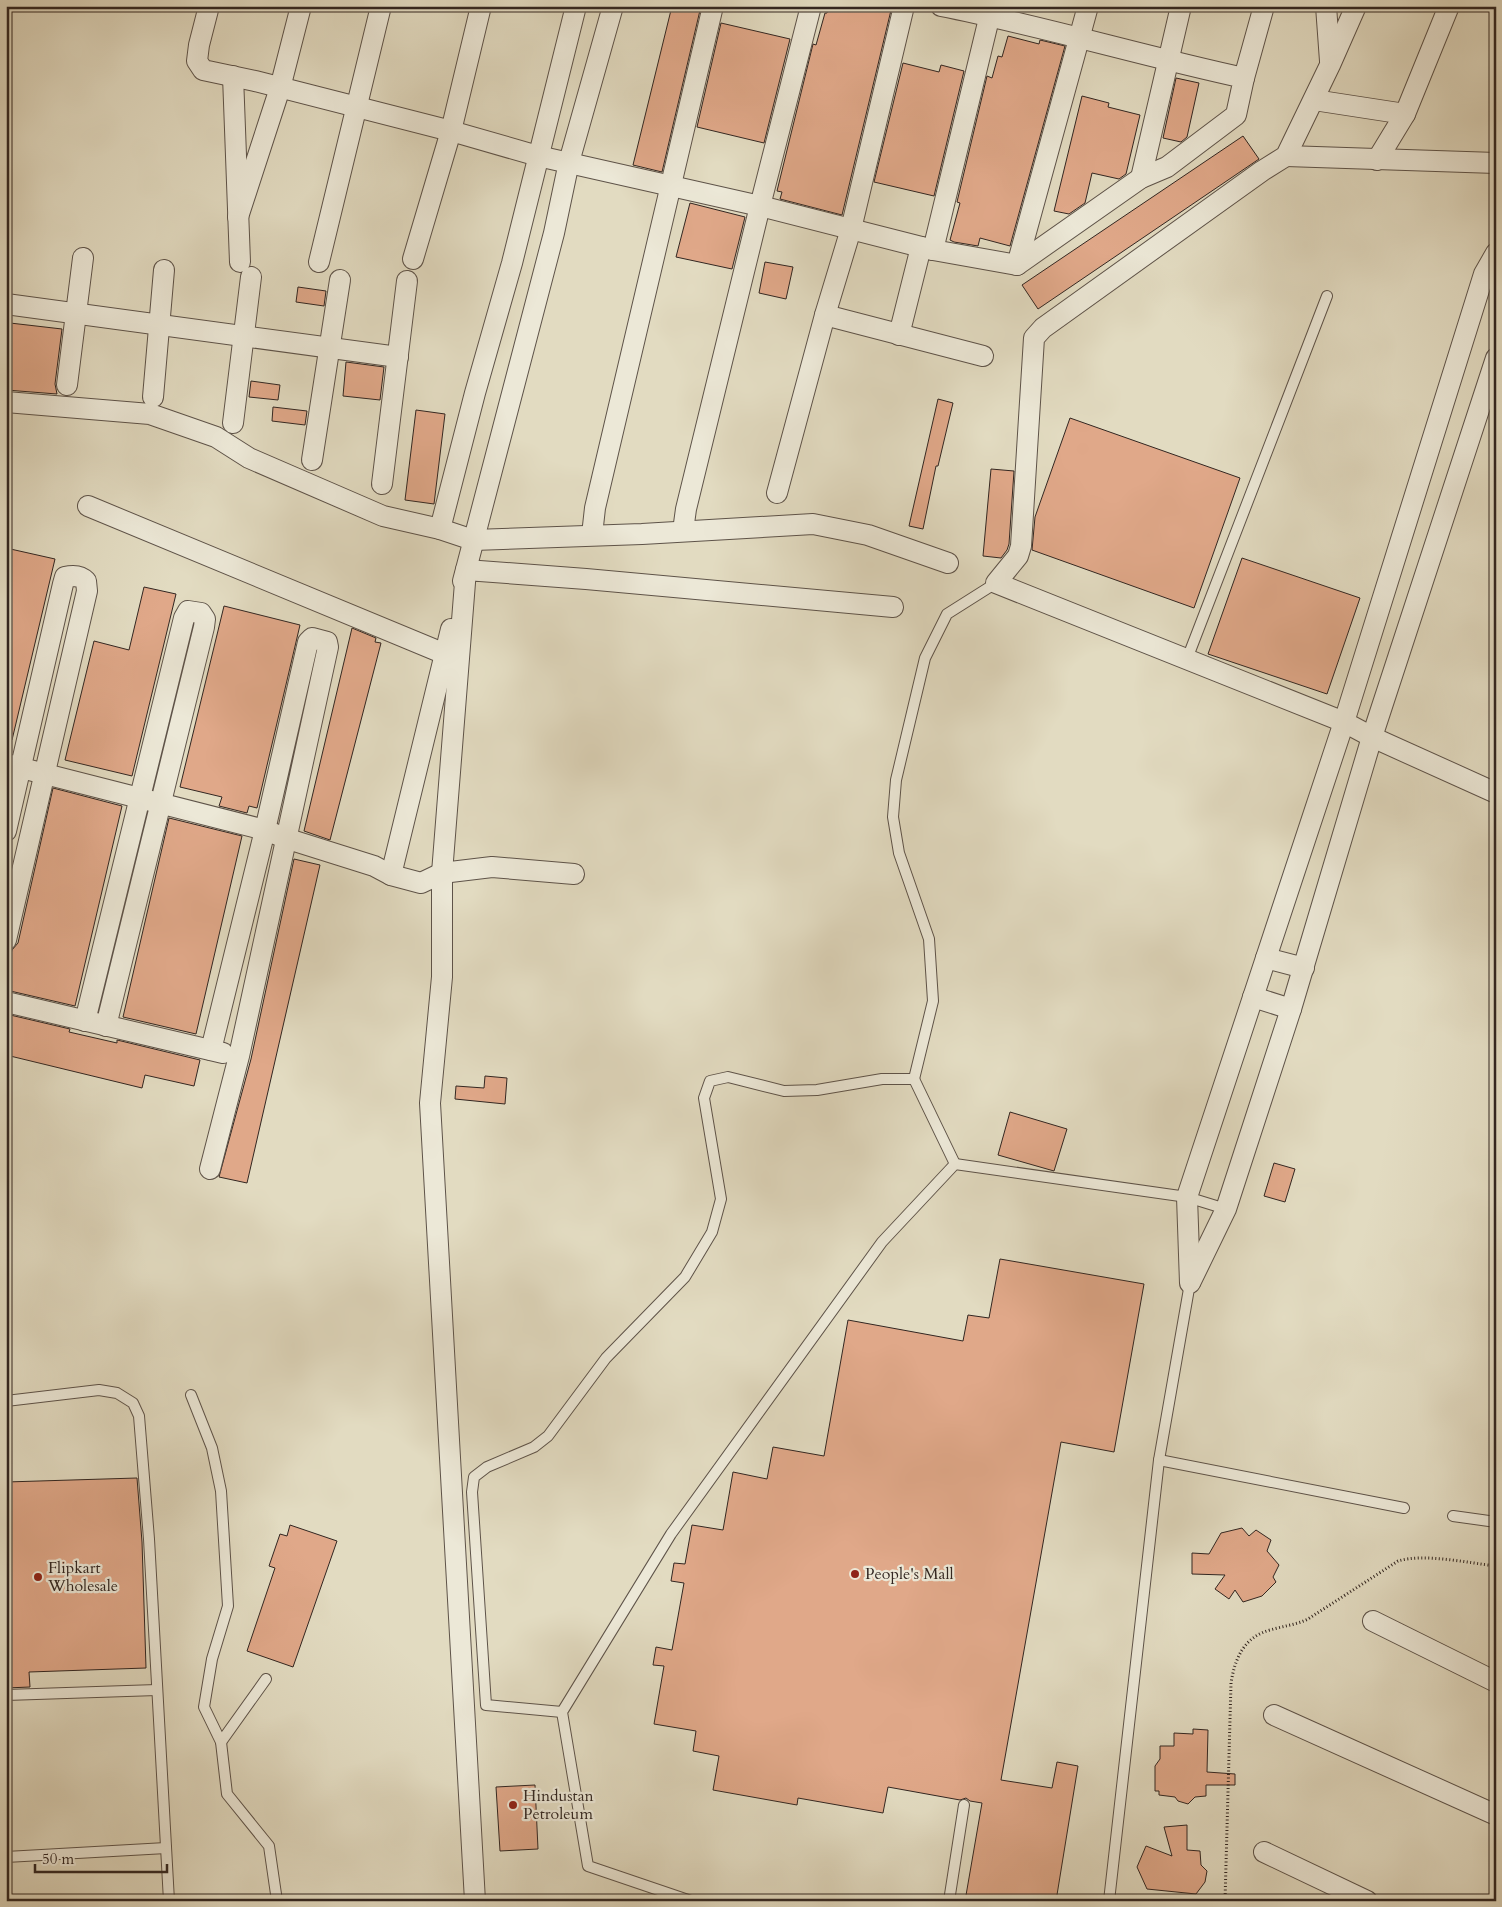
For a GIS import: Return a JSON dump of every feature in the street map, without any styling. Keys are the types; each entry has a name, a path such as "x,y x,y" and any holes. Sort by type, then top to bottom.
{"street":[{"path":"209,6 199,44 197,61 203,70 451,131 538,156 760,206 927,249 1017,265 1141,178 1167,167 1236,115 1264,6"},
{"path":"238,216 280,88 301,6"},
{"path":"319,262 382,6"},
{"path":"412,259 451,131 481,6"},
{"path":"440,529 474,393 512,263 576,6"},
{"path":"391,875 466,570 554,233 569,162 613,6"},
{"path":"592,535 595,508 713,6"},
{"path":"683,531 686,509 811,6"},
{"path":"777,493 825,316 851,229 904,6"},
{"path":"941,6 991,11 1080,38 1244,78"},
{"path":"1017,265 1088,6"},
{"path":"1141,178 1181,6"},
{"path":"1326,6 1330,65"},
{"path":"1356,6 1314,100 1286,156 1051,322 1034,338 1021,546 1018,556 996,583 1344,722 1372,737 1496,793"},
{"path":"1377,160 1405,114 1449,6"},
{"path":"899,335 927,249 991,11"},
{"path":"233,76 238,216 246,270 243,336 233,423"},
{"path":"1314,100 1405,114"},
{"path":"1286,156 1496,163"},
{"path":"1190,1283 1187,1197 1490,277 1496,253"},
{"path":"67,385 83,258"},
{"path":"153,397 164,270"},
{"path":"312,460 340,280"},
{"path":"382,484 407,281"},
{"path":"6,304 398,357"},
{"path":"825,316 983,356"},
{"path":"1190,1283 1226,1209 1304,968 1372,737 1496,358"},
{"path":"6,402 150,414 216,437 249,458 383,516 440,529 474,540 813,524 868,535 948,563"},
{"path":"88,506 445,654"},
{"path":"466,570 893,607"},
{"path":"466,570 442,874 442,977 430,1103 475,1901"},
{"path":"6,831 13,766 63,584 66,577 83,578 86,581 87,591 6,940"},
{"path":"85,1021 184,618 188,611 201,613 205,619 204,627 106,1026"},
{"path":"210,1168 239,1056 328,647 327,642 322,640 312,638 308,642 265,830 211,1050"},
{"path":"13,766 265,830 374,866 391,875 421,883 442,874 492,867 574,874"},
{"path":"1266,958 1304,968"},
{"path":"1253,997 1291,1009"},
{"path":"6,1002 239,1056"},
{"path":"1373,1621 1496,1682"},
{"path":"1274,1715 1496,1815"},
{"path":"1264,1852 1367,1901"}],"lane":[{"path":"1187,659 1327,296"},
{"path":"955,1164 914,1079 932,1001 929,939 898,853 893,817 896,780 926,658 947,614 996,583"},
{"path":"562,1712 486,1705 472,1492 474,1476 487,1467 534,1447 548,1436 606,1358 685,1277 712,1232 721,1198 704,1098 710,1081 728,1077 784,1091 817,1090 882,1079 914,1079"},
{"path":"955,1164 1187,1197 1226,1209"},
{"path":"691,1901 588,1866 562,1712 671,1534 882,1242 955,1164"},
{"path":"1109,1901 1158,1460 1190,1283"},
{"path":"6,1401 99,1390 117,1393 133,1403 139,1416 149,1539 169,1901"},
{"path":"191,1395 212,1448 221,1491 228,1606 212,1659 204,1707 221,1742 227,1794 269,1846 277,1901"},
{"path":"1158,1460 1404,1508"},
{"path":"1453,1516 1496,1522"},
{"path":"221,1742 266,1679"},
{"path":"6,1695 157,1690"},
{"path":"949,1901 964,1805"},
{"path":"6,1857 166,1848"}],"path":[{"path":"1225,1901 1232,1683 1235,1662 1240,1651 1248,1641 1270,1630 1297,1624 1308,1619 1398,1561 1407,1558 1424,1558 1496,1566"}],"building":[{"path":"672,6 701,6 662,172 633,165"},
{"path":"829,6 892,6 842,215 780,199 782,192 777,191 813,44 816,45 825,13 827,13"},
{"path":"721,23 790,39 764,143 697,127"},
{"path":"1008,36 1039,44 1040,40 1065,46 1010,246 980,238 978,246 954,242 950,240 960,203 957,202 987,76 992,78 998,56 1002,57"},
{"path":"903,63 939,72 941,65 964,71 934,196 874,182"},
{"path":"1176,78 1199,83 1187,137 1181,142 1163,138"},
{"path":"1082,96 1109,103 1108,107 1140,115 1126,174 1119,179 1092,173 1085,203 1069,214 1054,211"},
{"path":"1243,136 1259,159 1038,309 1022,285"},
{"path":"690,203 745,217 732,269 676,257"},
{"path":"765,262 793,267 786,299 759,293"},
{"path":"298,287 326,291 324,306 296,302"},
{"path":"10,323 62,329 55,384 57,394 6,390 6,354"},
{"path":"346,362 384,367 380,400 343,396"},
{"path":"251,381 280,385 278,400 249,397"},
{"path":"938,399 953,403 938,466 936,466 923,529 909,526"},
{"path":"273,407 307,411 305,425 272,421"},
{"path":"416,410 445,414 434,504 405,500"},
{"path":"1070,418 1240,478 1194,608 1032,550 1035,517"},
{"path":"991,469 1014,471 1009,544 1001,558 983,556"},
{"path":"6,548 55,559 12,740 6,740"},
{"path":"1242,558 1360,598 1327,694 1208,654"},
{"path":"144,587 176,594 132,776 65,760 94,641 129,650"},
{"path":"224,606 300,625 257,808 249,806 247,813 219,806 222,797 180,787"},
{"path":"352,628 376,638 375,642 381,643 330,840 304,831"},
{"path":"53,788 122,806 75,1006 6,990 6,974 12,950 18,943"},
{"path":"169,818 242,836 196,1034 123,1017"},
{"path":"294,859 320,865 247,1183 219,1177 251,1059"},
{"path":"6,1014 70,1029 69,1032 117,1043 117,1040 200,1060 194,1086 145,1075 142,1088 6,1055"},
{"path":"485,1076 507,1078 505,1104 455,1099 456,1086 484,1088"},
{"path":"1010,1112 1067,1129 1054,1171 998,1155"},
{"path":"1274,1163 1295,1169 1285,1202 1264,1196"},
{"name":"People's Mall","path":"1000,1259 1144,1284 1114,1452 1061,1442 1001,1780 1052,1788 1057,1762 1078,1766 1056,1901 965,1901 982,1803 970,1801 966,1798 960,1800 888,1787 883,1813 798,1798 797,1805 713,1790 719,1756 693,1751 696,1731 654,1724 664,1666 653,1665 656,1647 672,1650 684,1583 671,1581 674,1563 685,1564 692,1525 723,1530 733,1472 767,1479 773,1447 824,1456 848,1320 963,1341 968,1315 989,1318"},
{"path":"137,1478 142,1542 146,1668 29,1672 30,1687 6,1688 6,1482"},
{"path":"290,1525 337,1541 293,1667 247,1651 275,1568 269,1566 280,1534 287,1536"},
{"path":"1242,1528 1249,1536 1256,1530 1271,1540 1267,1551 1279,1565 1273,1577 1276,1582 1262,1596 1243,1602 1235,1590 1229,1599 1215,1589 1225,1575 1192,1574 1192,1553 1209,1554 1221,1533"},
{"path":"1193,1729 1208,1730 1207,1772 1235,1774 1235,1785 1206,1785 1206,1796 1195,1797 1188,1804 1178,1801 1175,1797 1159,1795 1159,1791 1155,1791 1155,1766 1160,1759 1160,1746 1174,1746 1174,1733 1193,1734"},
{"path":"535,1785 538,1849 500,1851 496,1787"},
{"path":"1187,1825 1187,1850 1200,1851 1201,1865 1207,1871 1205,1882 1196,1894 1147,1889 1137,1867 1146,1846 1172,1856 1164,1827"}],"place":[{"name":"People's Mall","path":"855,1574"},
{"name":"Flipkart Wholesale","path":"38,1577"},
{"name":"Hindustan Petroleum","path":"513,1805"}]}
